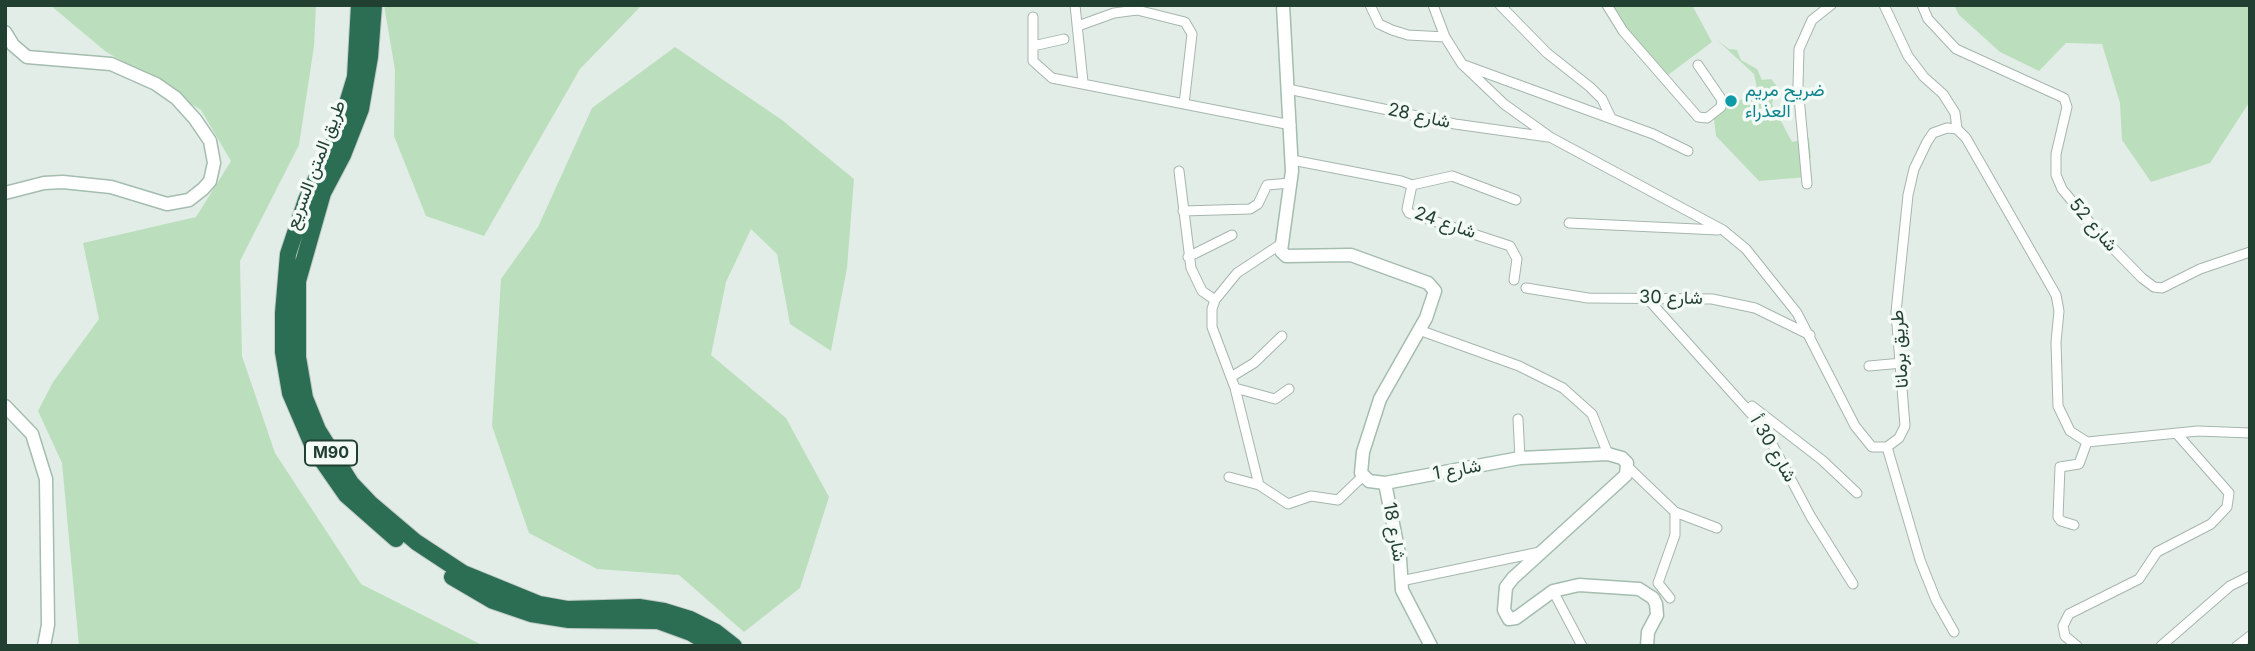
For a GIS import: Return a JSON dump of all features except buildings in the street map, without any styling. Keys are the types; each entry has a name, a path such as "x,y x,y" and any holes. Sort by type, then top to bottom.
{"highway":[{"name":"طريق المتن السريع","path":"359,5 355,77 338,133 306,200 288,254 284,276 283,352 290,393 314,449 363,512 401,543 493,601 551,618 658,621 691,633 713,646"},
{"name":"طريق المتن السريع","path":"374,5 370,57 361,109 343,155 323,193 298,281 298,357 305,398 318,430 351,483 370,503 416,542 463,573 539,604 567,609 639,607 690,618 716,632 734,646"}],"street":[{"path":"1075,5 1083,82"},
{"path":"1229,477 1259,485 1288,504 1311,496 1338,500 1363,476 1360,462 1380,399 1433,304 1436,291 1428,283 1351,254 1286,256 1281,244 1292,160 1283,5"},
{"path":"1370,5 1379,24 1392,30 1408,35 1445,37"},
{"path":"1433,5 1445,37 1462,64 1504,104 1550,137 1626,181 1723,230 1759,262 1791,303 1810,335 1865,442 1872,447 1887,447 1920,560 1936,600 1954,632"},
{"path":"1500,5 1547,53 1602,99 1611,118"},
{"path":"1607,5 1623,30 1668,82 1699,117 1707,118 1721,107 1722,100 1698,65"},
{"path":"1807,184 1798,86 1799,49 1812,20 1830,5"},
{"path":"1884,5 1908,57 1924,77 1943,94 1955,113 1957,129 1966,138 2056,295 2059,311 2056,342 2058,406 2070,431 2087,442 2177,434 2250,433"},
{"name":"شارع 52","path":"1922,5 1928,19 1956,49 2064,98 2067,107 2056,154 2056,175 2062,189 2113,250 2148,283 2162,288 2200,269 2250,252"},
{"path":"1078,26 1114,9 1159,13 1185,22 1190,27 1184,104"},
{"path":"1033,17 1033,61 1045,74 1291,125"},
{"path":"5,32 27,57 111,64 156,84 176,98 195,119 210,141 214,163 210,181 203,189 189,200 167,204 111,187 63,182 44,183 5,193"},
{"path":"1033,46 1064,39"},
{"path":"1462,64 1611,118 1688,151"},
{"name":"شارع 28","path":"1288,89 1455,124 1550,137"},
{"name":"طريق برمانا","path":"1887,447 1899,438 1905,426 1896,312 1910,182 1933,133 1947,128 1957,129"},
{"name":"شارع 24","path":"1292,160 1391,178 1412,186 1407,209 1409,213 1510,246 1517,259 1514,279"},
{"path":"1179,171 1188,257 1198,284 1215,300"},
{"path":"1412,186 1452,176 1516,200"},
{"path":"1183,211 1256,207 1267,185 1291,183"},
{"path":"1569,223 1723,230"},
{"path":"1188,257 1232,236"},
{"path":"1259,485 1235,388 1212,327 1215,300 1247,264 1281,244"},
{"name":"شارع 30","path":"1526,288 1588,298 1700,297 1737,303 1755,308 1810,335"},
{"name":"شارع 30 أ","path":"1647,298 1763,427 1811,517 1853,584"},
{"path":"1419,330 1519,366 1563,387 1592,414 1608,454 1622,458 1675,512 1717,528"},
{"path":"1231,377 1254,363 1282,336"},
{"path":"1868,366 1902,363"},
{"path":"1235,388 1275,399 1289,389"},
{"path":"1734,392 1822,460 1857,493"},
{"path":"5,406 32,434 46,479 48,625 44,646"},
{"path":"1518,419 1520,458"},
{"path":"2077,646 2065,636 2063,626 2069,614 2139,579 2157,552 2211,524 2227,507 2229,493 2177,434"},
{"path":"2074,525 2058,517 2060,467 2079,464 2087,442"},
{"name":"شارع 1","path":"1363,476 1369,481 1385,483 1520,458 1608,454"},
{"path":"1629,468 1622,481 1540,552 1506,587 1503,604 1506,617 1516,618 1553,591 1579,585 1630,587 1646,592 1656,604 1657,615 1648,632 1647,646"},
{"name":"شارع 18","path":"1385,483 1404,598 1431,646"},
{"path":"1670,598 1658,583 1675,535 1675,512"},
{"path":"1401,581 1540,552"},
{"path":"2161,646 2230,586 2250,576"},
{"path":"1553,591 1582,646"},
{"path":"2237,646 2250,636"}],"green space":[{"path":"50,5 316,5 314,46 299,145 240,261 242,356 275,453 361,584 484,646 79,646 62,463 38,411 53,382 99,319 83,243 196,217 231,161 201,110 105,51"},
{"path":"384,5 642,5 580,69 484,236 426,216 394,136 395,70"},
{"path":"1692,5 1712,42 1668,75 1660,70 1609,7"},
{"path":"1954,5 2250,5 2250,101 2210,163 2151,182 2122,140 2120,103 2102,44 2066,43 2039,71 2000,52 1959,15"},
{"path":"1717,40 1729,49 1737,50 1741,60 1757,69 1762,80 1771,79 1776,85 1772,104 1792,142 1809,138 1811,158 1807,160 1807,177 1759,181 1716,136 1713,111 1758,93 1754,74"},
{"path":"675,47 782,120 854,179 847,268 831,351 790,324 777,254 751,229 726,282 711,355 786,418 829,497 800,588 744,632 679,575 597,569 529,533 492,426 501,279 538,227 592,108"}],"place":[{"name":"ضريح مريم العذراء","path":"1731,101"}]}
